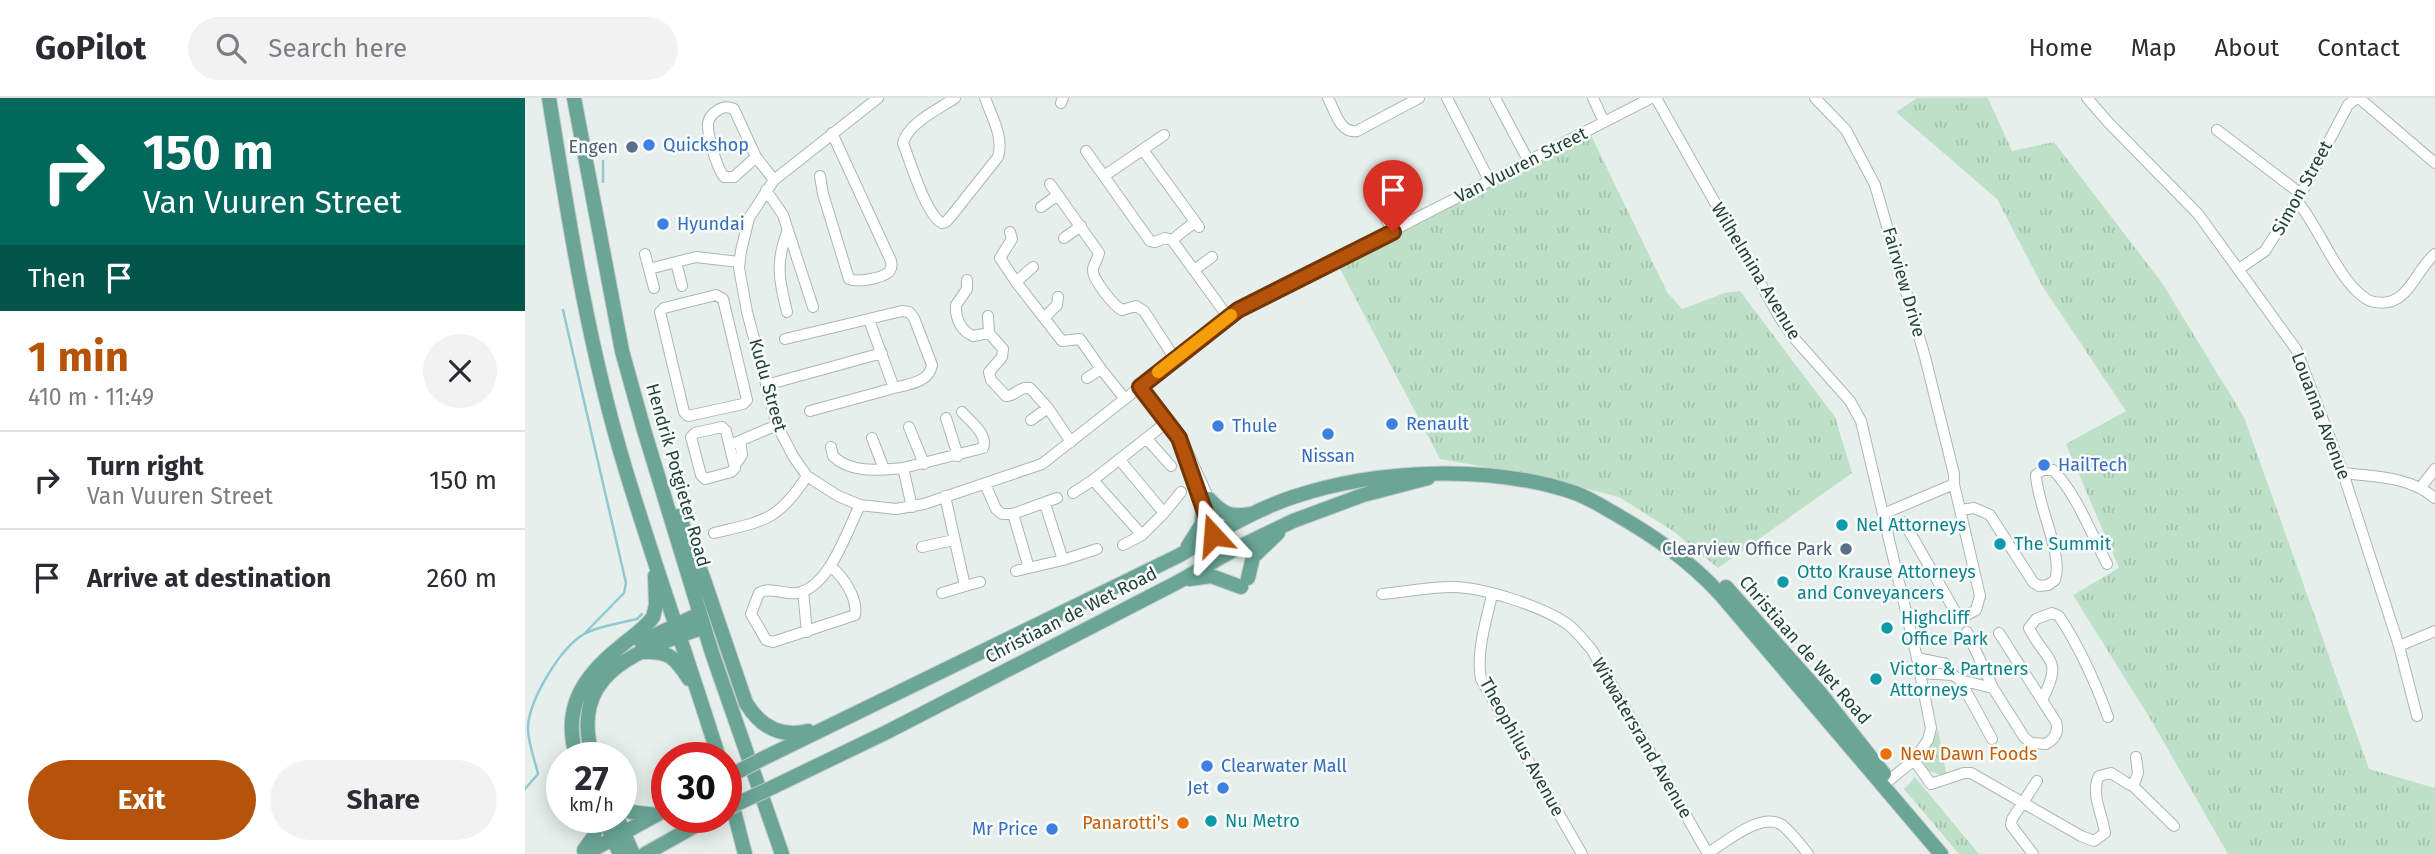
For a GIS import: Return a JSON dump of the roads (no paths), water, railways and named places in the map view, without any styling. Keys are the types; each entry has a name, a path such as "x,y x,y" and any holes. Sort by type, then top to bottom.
{"main road":[{"path":"549,98 568,220 598,359 626,470 714,742"},
{"name":"Hendrik Potgieter Road","path":"574,98 622,351 702,621 782,854"},
{"path":"644,430 703,578 752,714 771,729 794,734 817,729 855,713"},
{"name":"Christiaan de Wet Road","path":"742,771 1291,498 1357,480 1406,474 1495,477 1568,491 1601,504 1657,538 1701,574 1885,783 1952,854"},
{"name":"Christiaan de Wet Road","path":"742,802 899,725 1293,521 1363,495 1440,475"},
{"path":"1180,555 1200,529 1206,502 1231,516 1258,513"},
{"path":"1178,582 1211,576 1245,583 1251,561 1257,551 1293,521"},
{"path":"573,742 570,722 582,688 595,668 650,621 655,613 652,550"},
{"path":"608,656 702,621"},
{"path":"589,742 588,722 595,694 602,680 613,669 678,630"},
{"path":"643,652 668,654 676,660 699,694"},
{"name":"Christiaan de Wet Road","path":"1885,783 1941,854"},
{"path":"583,854 651,817"},
{"path":"583,854 594,833"},
{"path":"645,854 682,833"},
{"path":"740,833 745,854"},
{"path":"618,834 620,854"},
{"path":"618,834 633,854"}],"street":[{"name":"Kudu Street","path":"878,98 774,180 749,218 739,262 741,287 777,425 807,476 838,496 860,505 880,508 912,507 1042,464"},
{"path":"955,98 913,127 903,143 934,218 942,223 946,222 998,158 1001,148 999,136 985,98"},
{"path":"1328,98 1343,128 1351,132 1357,131 1400,103 1419,98"},
{"path":"1447,98 1489,180"},
{"path":"1495,98 1529,162"},
{"path":"1593,98 1604,122"},
{"name":"Van Vuuren Street","path":"1042,464 1228,317 1489,180 1653,98"},
{"name":"Wilhelmina Avenue","path":"1653,98 1780,318 1856,409 1917,657 1931,727 1928,740 1914,760 1885,783"},
{"name":"Fairview Drive","path":"1815,98 1846,130 1875,185 1928,369 1954,474 1980,596 1976,610 1967,615 1956,614 1903,522"},
{"name":"Louanna Avenue","path":"2087,98 2198,214 2295,349 2343,473 2399,646 2417,716"},
{"path":"2358,98 2435,163"},
{"name":"Simon Street","path":"2239,269 2265,251 2299,197 2348,105 2358,98"},
{"path":"756,157 734,177 724,177 712,144 708,123 711,116 723,108 734,110 756,157 774,180"},
{"path":"2217,130 2299,197 2348,280 2362,296 2371,301 2391,301 2401,296 2435,254"},
{"path":"820,176 849,279 861,282 888,273 892,268 891,261 832,134"},
{"path":"1104,176 1164,135"},
{"path":"1143,150 1197,224 1172,240"},
{"path":"1086,151 1150,240 1172,240 1228,317"},
{"path":"1050,184 1099,253 1093,267 1093,275 1115,306 1122,310 1136,306 1144,311 1175,359"},
{"path":"766,190 776,202 788,230 813,307"},
{"path":"1372,192 1393,232"},
{"path":"1041,207 1058,195"},
{"path":"1064,238 1081,226"},
{"path":"787,312 778,275 782,246 788,230"},
{"path":"1010,232 1012,239 1000,258 1016,282 1062,341 1080,340 1125,399"},
{"path":"645,254 654,288"},
{"path":"649,269 706,257 739,262"},
{"path":"1194,270 1212,257"},
{"path":"676,262 682,286"},
{"path":"1016,282 1033,267"},
{"path":"967,280 967,289 956,305 959,323 973,336 989,333"},
{"path":"719,295 723,299 730,330 747,397 745,402 686,415 660,312 664,308 719,295"},
{"path":"1044,318 1057,305 1059,298"},
{"path":"785,339 902,311 914,318 932,365 931,371 921,380 810,411"},
{"path":"988,316 989,333 1004,354 989,372 991,380 1006,396 1013,395 1021,388 1030,388 1072,442"},
{"path":"869,320 894,388"},
{"path":"730,330 751,326"},
{"path":"734,344 754,341"},
{"path":"766,385 882,354"},
{"path":"1087,378 1101,369"},
{"path":"1140,387 1189,452 1219,532 1223,555"},
{"path":"1031,420 1048,408"},
{"path":"831,447 833,456 842,464 884,470 924,464 981,450 985,443 983,436 962,412"},
{"path":"946,418 958,456"},
{"path":"1073,493 1167,422"},
{"path":"735,443 777,425"},
{"path":"722,427 735,443 742,455 731,472 708,479 702,477 691,437 695,433 722,427"},
{"path":"909,427 924,464"},
{"path":"872,438 884,470"},
{"path":"1146,438 1171,466"},
{"path":"1119,459 1164,513"},
{"path":"904,468 912,507"},
{"path":"2421,487 2435,469"},
{"path":"1961,510 1974,508 1990,515 2033,582 2039,586 2048,585 2055,580 2058,568 2036,475 2042,470 2053,470 2071,495 2108,564"},
{"path":"2343,473 2403,481 2421,487 2435,498"},
{"path":"715,533 753,524 769,517 789,502 807,476"},
{"path":"1093,480 1142,535"},
{"path":"985,484 996,509 1002,514 1013,514 1057,498"},
{"path":"1883,514 1954,484"},
{"path":"1123,545 1142,535 1181,492"},
{"path":"945,496 965,586"},
{"path":"1045,504 1063,560"},
{"path":"830,566 845,580 856,612 852,617 769,642 763,638 751,614 755,600 762,590 794,593 816,584 830,566 860,505"},
{"path":"1013,514 1029,568"},
{"path":"1219,532 1237,548"},
{"path":"922,547 954,540"},
{"path":"1016,571 1097,549"},
{"path":"942,593 980,582"},
{"name":"Witwatersrand Avenue","path":"1382,594 1453,587 1517,600 1568,625 1592,650 1708,853"},
{"path":"803,591 807,632"},
{"name":"Theophilus Avenue","path":"1493,595 1480,650 1481,679 1582,854"},
{"path":"2042,700 2052,679 2053,665 2029,628 2036,619 2052,613 2059,617 2083,656 2108,717"},
{"path":"2399,646 2435,631"},
{"path":"1966,632 1993,688 2024,737 2038,745 2051,741 2058,728 1999,633"},
{"path":"1917,657 1946,664 1957,677 1992,739"},
{"path":"1920,673 1957,677 1993,688"},
{"path":"2132,785 2137,780 2136,757"},
{"path":"1914,760 1931,784 1971,773 2094,841 2105,833 2096,797 2096,782 2099,776 2111,773 2132,785 2174,826"},
{"path":"2033,854 2011,825 2012,819 2037,781"},
{"path":"1708,853 1756,823 1766,820 1780,824 1808,854"}],"waterway":[{"path":"603,161 603,182"},
{"path":"563,310 626,583 624,593 585,633"},
{"path":"525,789 538,774 529,738 530,715 540,689 556,662 565,650 584,634 637,619 642,614"}],"place":[{"name":"Quickshop","path":"649,145"},
{"name":"Engen","path":"632,147"},
{"name":"Hyundai","path":"663,224"},
{"name":"Renault","path":"1392,424"},
{"name":"Thule","path":"1218,426"},
{"name":"Nissan","path":"1328,434"},
{"name":"HailTech","path":"2044,465"},
{"name":"Nel Attorneys","path":"1842,525"},
{"name":"The Summit","path":"2000,544"},
{"name":"Clearview Office Park","path":"1846,549"},
{"name":"Otto Krause Attorneys and Conveyancers","path":"1783,582"},
{"name":"Highcliff Office Park","path":"1887,628"},
{"name":"Victor & Partners Attorneys","path":"1876,679"},
{"name":"New Dawn Foods","path":"1886,754"},
{"name":"Clearwater Mall","path":"1207,766"},
{"name":"Jet","path":"1223,788"},
{"name":"Nu Metro","path":"1211,821"},
{"name":"Panarotti's","path":"1183,823"},
{"name":"Mr Price","path":"1052,829"}]}
